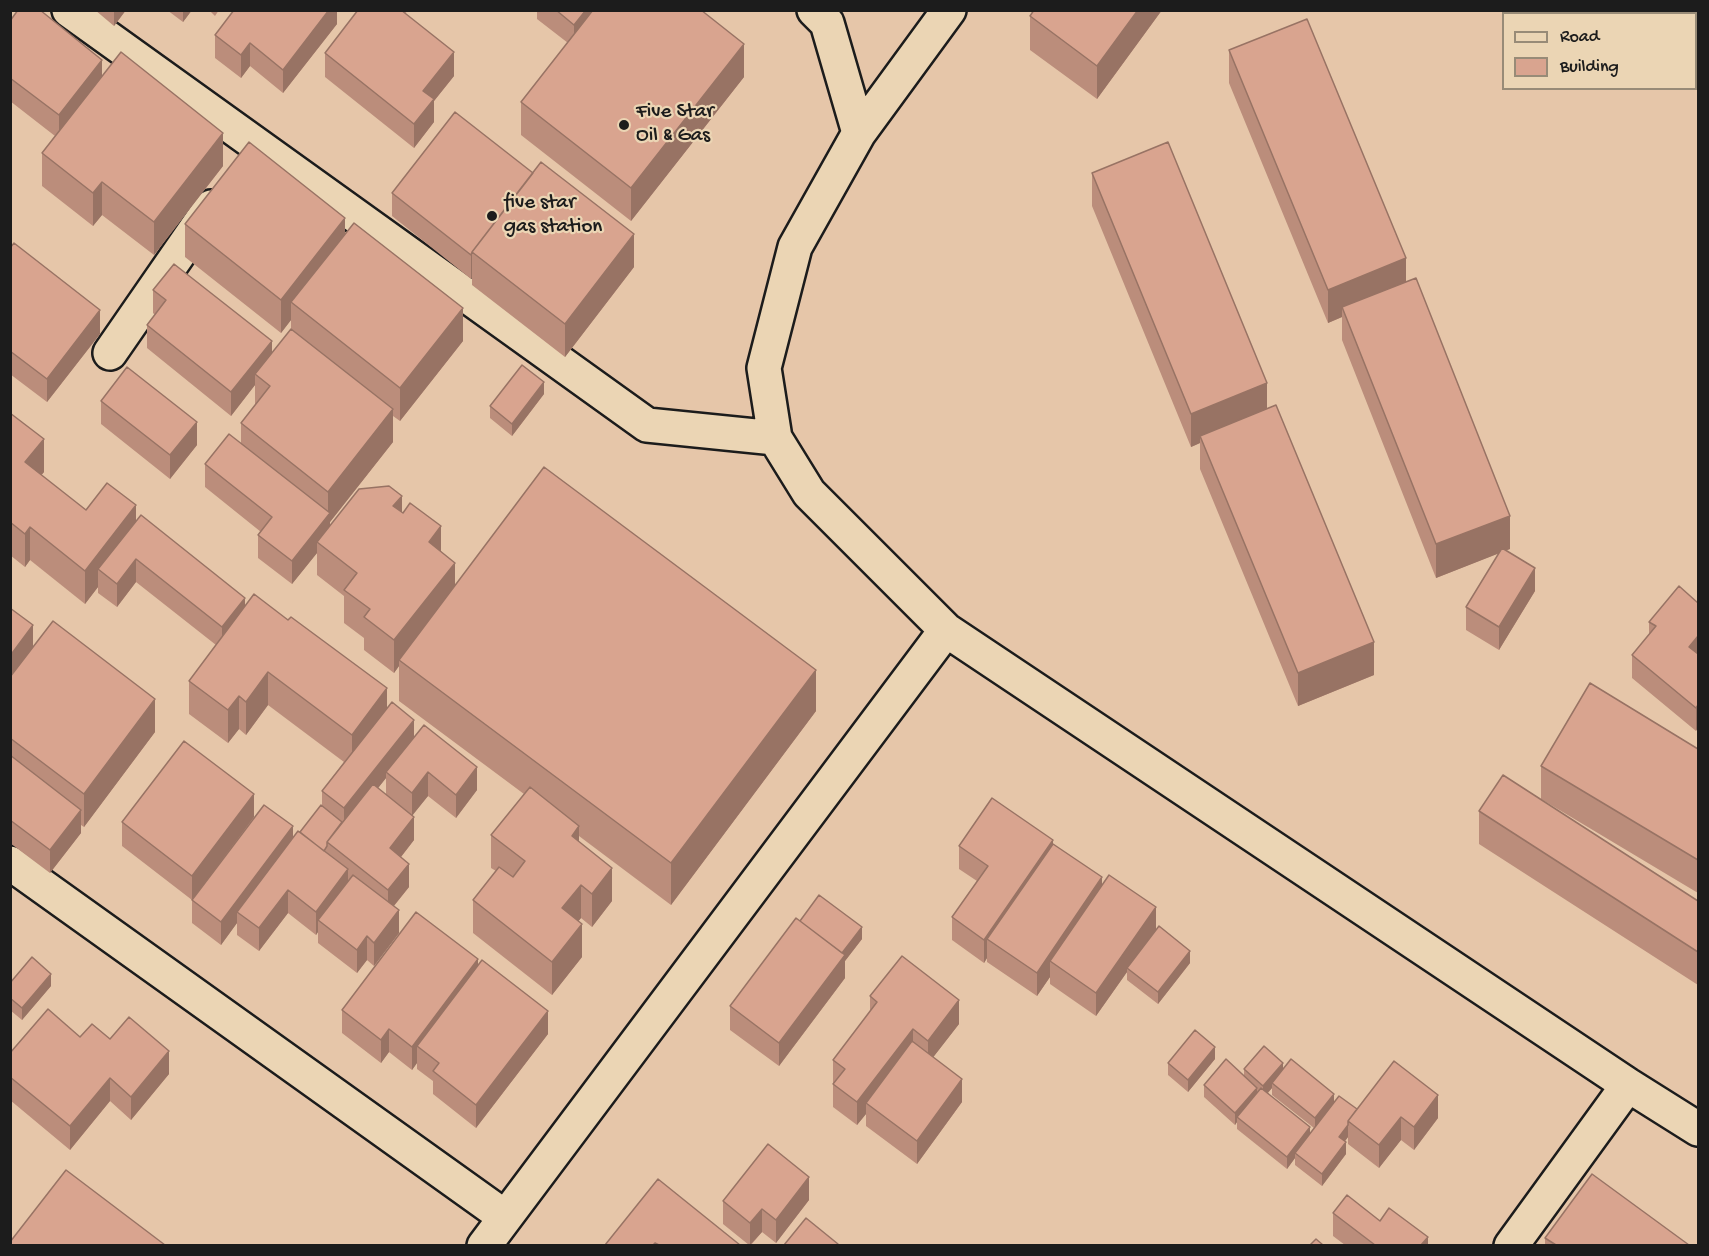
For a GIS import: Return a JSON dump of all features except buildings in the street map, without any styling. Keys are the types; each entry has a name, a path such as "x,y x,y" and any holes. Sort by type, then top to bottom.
{"street":[{"path":"69,10 242,163 647,425 775,438"},
{"path":"814,10 826,23 859,133"},
{"path":"949,10 859,133 795,247 764,368 775,438 808,493 946,630 1698,1130"},
{"path":"110,353 242,163"},
{"path":"484,1245 946,630"},
{"path":"10,863 505,1217"},
{"path":"1511,1245 1628,1085"}],"place":[{"name":"Five Star Oil & Gas","path":"624,125"},
{"name":"five star gas station","path":"492,216"}]}
